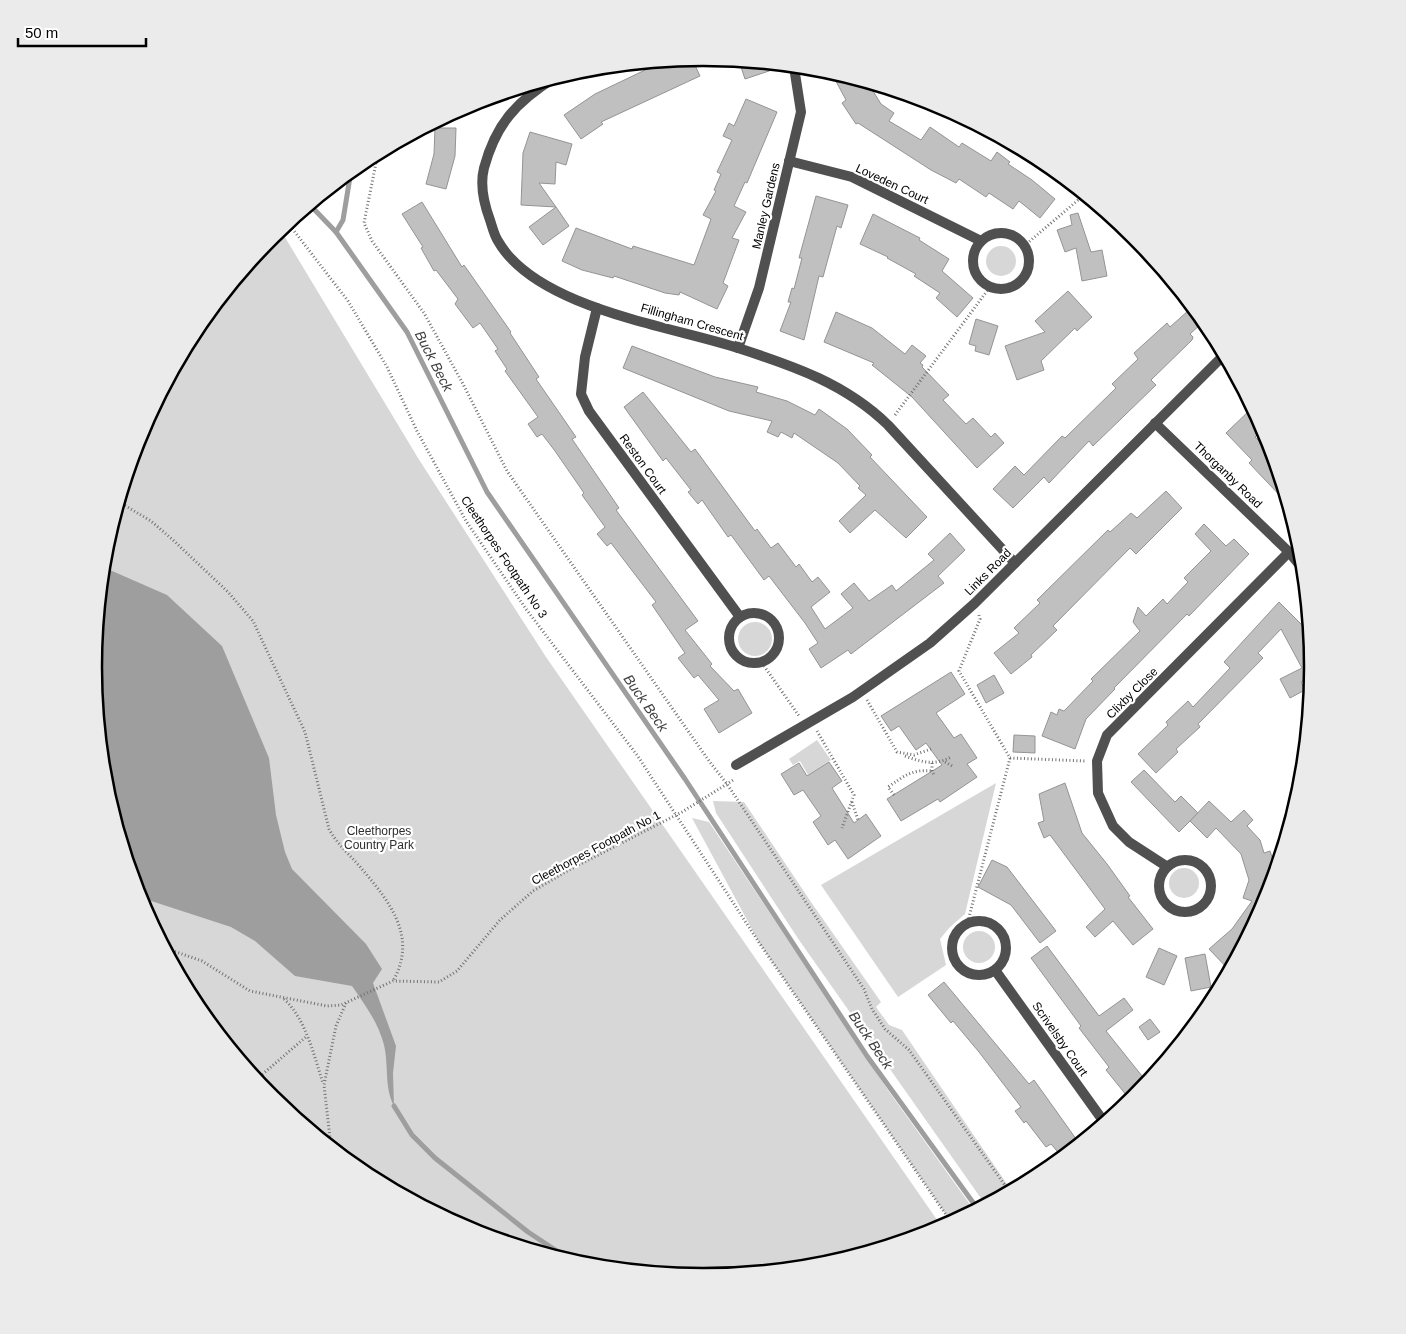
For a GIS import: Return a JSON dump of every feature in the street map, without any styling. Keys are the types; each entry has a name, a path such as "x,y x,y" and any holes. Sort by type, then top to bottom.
{"street":[{"name":"Manley Gardens","path":"738,348 760,288 801,112 795,74"},
{"name":"Fillingham Crescent","path":"540,89 506,117 490,146 482,178 487,212 498,241 519,265 545,285 598,308 738,348 838,386 871,408 888,424 1015,563"},
{"name":"Loveden Court","path":"789,161 852,177 981,240"},
{"path":"1005,233 1015,238 1024,246 1028,256 1028,266 1024,277 1016,284 1006,288 990,287 976,276 972,264 974,251 981,240 992,234 1005,233"},
{"name":"Reston Court","path":"598,308 585,357 580,394 589,412 740,617"},
{"name":"Links Road","path":"736,765 809,724 862,691 930,643 975,603 1219,360"},
{"name":"Thorganby Road","path":"1155,423 1293,557"},
{"name":"Clixby Close","path":"1166,866 1129,842 1113,826 1098,793 1097,761 1107,735 1289,552"},
{"path":"750,613 761,613 770,618 777,627 780,637 778,648 772,657 752,664 742,661 734,654 730,645 729,634 733,625 740,617 750,613"},
{"path":"1178,860 1192,860 1204,868 1211,880 1210,894 1203,906 1190,912 1177,912 1165,904 1158,892 1159,878 1166,866 1178,860"},
{"path":"976,920 990,923 1001,932 1006,945 1004,958 995,970 982,975 968,972 957,964 952,950 954,936 976,920"},
{"name":"Scrivelsby Court","path":"995,970 1101,1117"}],"path":[{"path":"376,163 364,223 372,242 424,314 463,384 507,471 709,761 727,784 864,989 872,1009 885,1029 908,1050 1005,1186"},
{"path":"1024,246 1080,199"},
{"name":"Cleethorpes Footpath No 3","path":"292,229 348,301 387,367 416,431 466,521 526,609 637,755 781,976 947,1216"},
{"path":"888,424 990,287"},
{"path":"125,505 151,521 173,540 228,592 253,621 305,732 329,829 336,841 372,882 398,921 404,945 400,965 393,981 346,1003 327,1006 283,999 250,991 202,961 174,951"},
{"path":"967,925 1010,758 959,671 980,620 975,603"},
{"path":"762,662 809,724 854,795 842,828"},
{"path":"862,691 897,752 919,762 932,763 944,761 951,757"},
{"path":"902,755 914,755 930,749"},
{"path":"1010,758 1097,761"},
{"path":"944,761 954,767"},
{"path":"894,795 888,787 917,770 933,773 932,763"},
{"name":"Cleethorpes Footpath No 1","path":"393,981 431,983 448,978 476,951 500,920 533,891 682,812 716,790"},
{"path":"852,801 858,820"},
{"path":"283,999 294,1010 307,1036 324,1085 330,1138"},
{"path":"324,1085 336,1026 346,1003"},
{"path":"262,1075 307,1036"}],"green space":[{"name":"Cleethorpes Country Park","path":"284,236 418,458 546,657 937,1220 896,1236 820,1256 781,1263 703,1268 625,1263 586,1256 510,1236 437,1206 369,1167 337,1144 278,1092 226,1033 203,1001 164,933 148,897 134,860 114,784 107,745 102,667 107,589 114,550 134,474 164,401 203,333 226,301"},
{"path":"1001,246 1007,247 1015,255 1015,267 1007,275 1001,276 995,275 987,267 986,261 987,255 995,247"},
{"path":"755,622 762,623 767,627 771,632 771,646 767,651 762,655 755,656 748,655 743,651 739,646 738,639 739,632 743,627 748,623"},
{"path":"817,740 831,760 808,775 800,761 793,765 789,759"},
{"path":"996,783 965,914 940,939 946,965 898,997 821,885"},
{"path":"713,801 744,802 881,1002 876,1007 889,1025 902,1030 1007,1184 981,1199 799,940 716,813"},
{"path":"692,818 709,822 890,1093 971,1205 947,1216 760,944"},
{"path":"1184,868 1190,869 1198,877 1198,889 1190,897 1184,898 1178,897 1170,889 1169,883 1170,877 1178,869"},
{"path":"979,931 990,936 995,947 990,958 979,963 968,958 963,947 968,936"}],"shaded area":[{"path":"110,570 167,595 222,646 269,758 276,815 285,852 292,869 366,944 382,969 373,983 396,1046 393,1073 394,1106 389,1091 384,1045 371,1014 352,986 295,976 255,941 231,927 150,900 134,860 114,784 107,745 102,667 107,589"}],"building":[{"path":"695,66 700,76 601,122 603,124 581,139 564,115 595,94 647,69"},
{"path":"741,68 771,70 745,79"},
{"path":"836,82 873,91 881,104 894,113 889,121 921,140 930,127 959,147 962,143 991,161 997,152 1010,162 1008,164 1032,180 1055,199 1040,218 1019,201 1013,209 989,193 986,197 959,179 956,183 931,170 858,123 856,124 842,103 846,100"},
{"path":"746,99 777,112 747,183 745,182 734,206 746,212 732,238 739,240 723,283 728,286 717,309 680,292 679,295 665,293 614,276 613,278 582,270 562,261 576,228 632,249 633,246 694,265 711,219 703,215 716,191 714,190 721,174 717,172 732,140 723,136 729,123 734,126"},
{"path":"456,128 455,156 446,189 426,184 434,154 435,129"},
{"path":"530,132 572,144 566,165 556,162 555,184 539,183 556,207 521,205 523,153"},
{"path":"816,196 848,205 841,228 837,226 823,277 819,276 804,340 780,331 791,302 788,302 792,288 794,289 802,258 799,258"},
{"path":"422,202 462,267 464,265 511,332 539,377 536,379 576,437 572,439 619,508 616,510 698,621 685,630 712,664 710,666 734,691 738,689 752,713 719,733 704,709 719,700 698,675 694,678 678,658 685,653 652,605 656,602 611,543 607,546 597,534 605,527 582,495 584,493 542,434 537,437 528,424 538,417 505,371 507,369 495,351 498,349 480,323 473,328 455,304 458,299 436,270 434,271 421,248 423,247 402,214"},
{"path":"556,207 569,226 543,245 529,227"},
{"path":"1078,213 1091,252 1102,250 1107,276 1082,281 1076,248 1065,252 1057,230 1072,225 1070,215"},
{"path":"873,214 920,238 919,240 949,259 942,271 973,298 957,317 936,298 940,293 914,276 916,274 888,257 860,244"},
{"path":"1068,291 1092,317 1077,331 1075,328 1041,361 1044,370 1017,380 1005,346 1045,332 1035,321"},
{"path":"1187,311 1198,326 1190,334 1193,337 1192,340 1151,380 1156,385 1093,446 1089,441 1049,483 1044,477 1013,508 993,489 1015,466 1024,475 1062,436 1065,438 1116,388 1112,384 1138,359 1134,353 1167,323 1170,327"},
{"path":"836,312 872,328 905,354 912,345 926,356 920,363 923,365 922,367 949,395 943,400 966,424 973,418 991,437 995,433 1004,443 977,468 912,397 872,365 874,363 824,342"},
{"path":"976,319 998,326 989,355 975,351 976,346 969,344"},
{"path":"632,346 715,377 758,387 756,392 787,401 815,415 819,409 847,429 872,455 870,457 927,517 906,538 875,510 850,533 839,521 866,495 838,463 794,433 792,438 781,432 778,437 767,432 772,421 729,411 623,368"},
{"path":"643,392 691,452 695,449 755,531 757,529 771,548 778,543 796,567 799,564 812,582 818,577 830,592 811,607 825,629 853,608 841,594 854,583 869,601 892,585 896,591 934,560 928,554 950,533 965,550 938,576 944,583 851,654 848,650 821,668 809,649 818,643 805,623 769,576 764,580 731,535 728,537 702,500 698,504 688,492 691,490 666,458 663,461 624,407"},
{"path":"1247,413 1257,435 1255,437 1260,442 1272,474 1278,493 1249,463 1252,460 1226,433"},
{"path":"1166,491 1182,508 1136,554 1130,548 1053,626 1057,630 1031,655 1032,657 1011,674 994,653 1019,633 1014,628 1040,603 1037,600 1108,530 1110,532 1131,513 1137,518"},
{"path":"1204,524 1226,546 1234,539 1249,554 1189,616 1187,614 1086,719 1075,749 1042,736 1051,712 1057,715 1059,709 1064,711 1093,681 1091,679 1140,631 1133,622 1138,607 1146,616 1163,599 1167,604 1188,582 1184,578 1211,551 1195,534"},
{"path":"1279,602 1302,625 1304,667 1303,681 1301,682 1303,691 1290,698 1280,679 1302,668 1281,629 1258,653 1263,658 1198,724 1200,727 1176,749 1178,752 1156,773 1138,754 1168,725 1166,722 1188,701 1193,707 1230,668 1224,662"},
{"path":"951,672 965,694 936,713 954,738 961,734 977,758 967,764 977,777 940,802 938,799 901,821 887,799 942,765 926,743 916,750 899,726 891,731 881,716"},
{"path":"994,675 1004,693 986,703 977,685"},
{"path":"1014,735 1035,736 1035,753 1013,752"},
{"path":"829,762 842,781 832,788 854,823 866,814 881,836 848,859 835,840 828,845 813,822 821,816 803,790 794,795 781,774 799,763 807,776"},
{"path":"1144,770 1175,802 1181,796 1198,813 1179,832 1131,782"},
{"path":"1065,783 1082,833 1107,864 1130,896 1128,897 1153,929 1133,945 1113,921 1095,937 1086,927 1105,909 1050,835 1044,838 1038,823 1044,821 1039,794"},
{"path":"1209,801 1231,822 1244,810 1253,820 1247,826 1260,840 1264,853 1270,851 1272,858 1242,933 1224,965 1209,949 1232,929 1252,901 1243,898 1249,880 1241,854 1216,828 1207,838 1190,821"},
{"path":"992,860 1007,867 1056,931 1040,943 1011,905 978,887"},
{"path":"1047,946 1099,1016 1124,998 1133,1010 1106,1031 1142,1077 1126,1094 1106,1070 1109,1067 1079,1028 1081,1026 1031,958"},
{"path":"1159,948 1177,956 1164,985 1146,977"},
{"path":"1205,954 1211,987 1191,991 1185,958"},
{"path":"944,982 1029,1084 1034,1080 1076,1138 1058,1152 1051,1144 1046,1147 1026,1121 1024,1123 1015,1111 1021,1107 979,1052 953,1021 951,1023 928,995"},
{"path":"1150,1019 1160,1032 1148,1040 1139,1027"}],"waterway":[{"path":"336,232 343,220 349,181"},
{"name":"Buck Beck","path":"314,209 336,232 407,332 487,492 685,779 867,1056 974,1203"},
{"path":"394,1106 412,1135 435,1158 528,1232 552,1248"}]}
